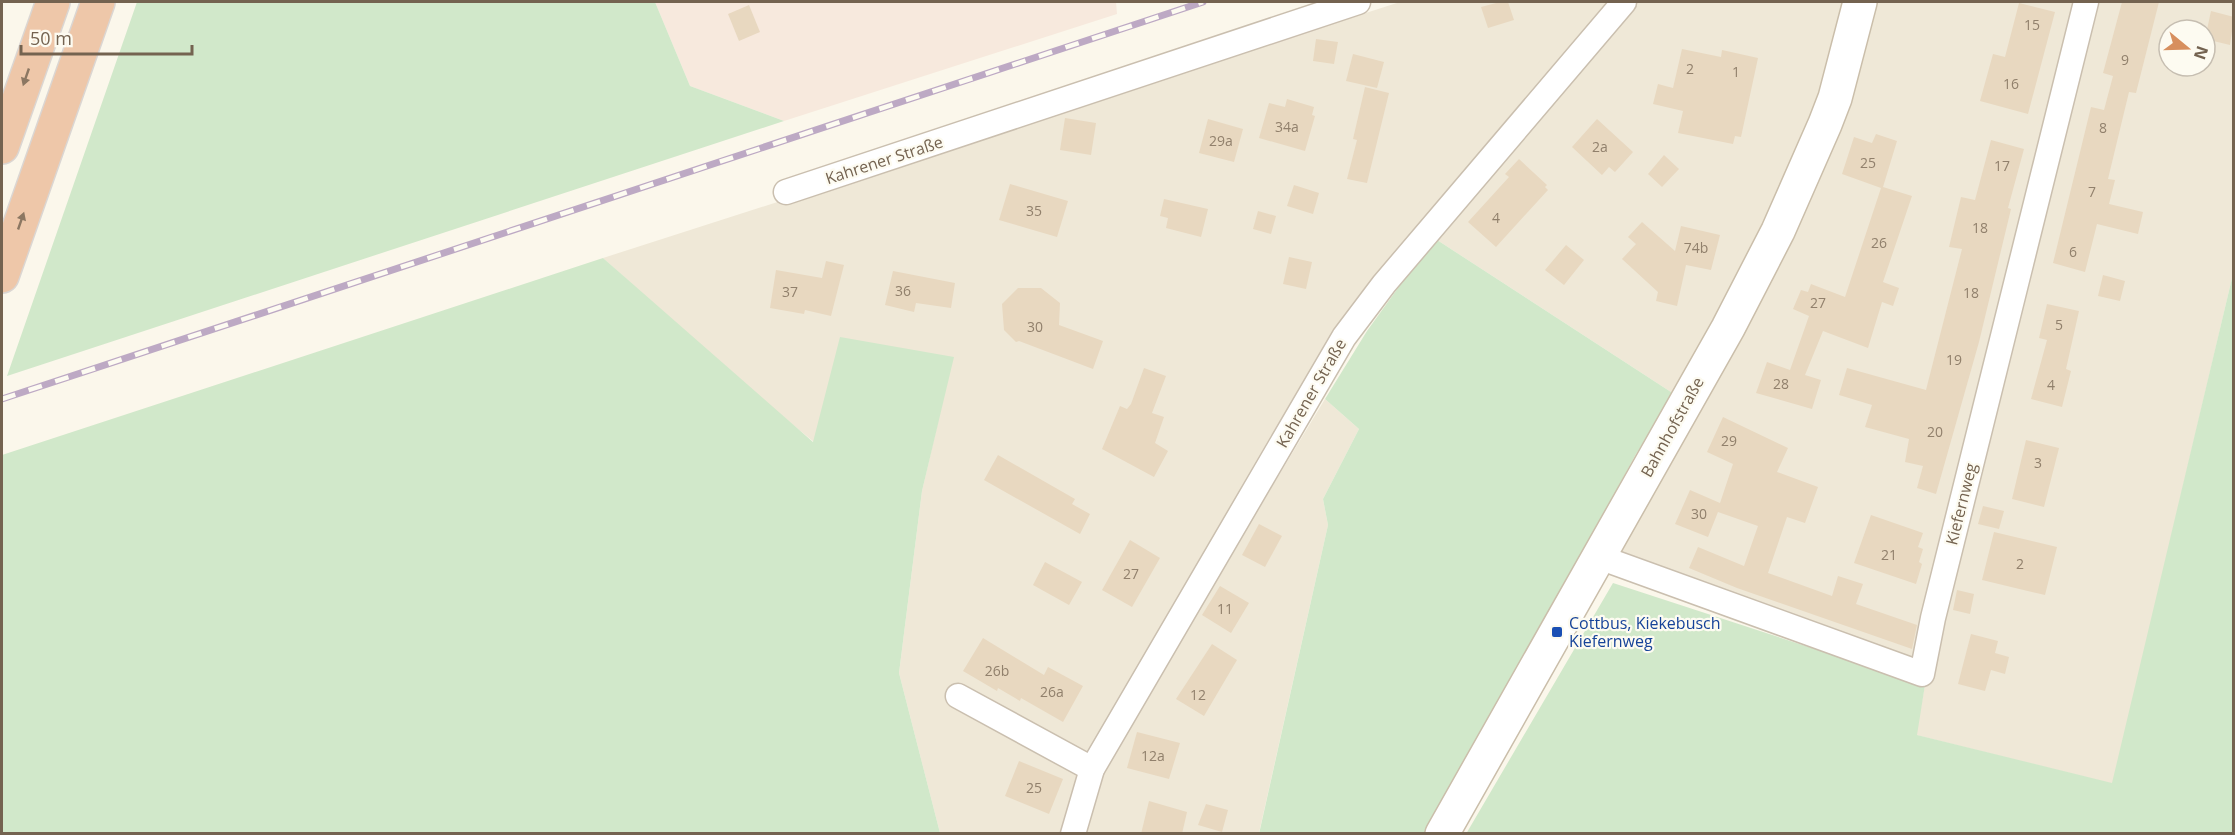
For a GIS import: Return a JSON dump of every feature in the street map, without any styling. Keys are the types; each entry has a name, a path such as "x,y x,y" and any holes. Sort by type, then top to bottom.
{"highway":[{"path":"2,147 53,2"},
{"path":"2,276 98,2"}],"main road":[{"name":"Bahnhofstraße","path":"1442,834 1728,328 1778,231 1835,98 1860,2"}],"street":[{"name":"Kahrener Straße","path":"786,192 1358,2"},
{"name":"Kahrener Straße","path":"1073,834 1092,769 1344,337 1384,284 1624,2"},
{"name":"Kiefernweg","path":"1599,557 1922,674 1933,618 2086,2"},
{"path":"958,696 1092,769"}],"shaded area":[{"path":"655,2 1116,2 1117,14 784,121 690,86"},
{"path":"1400,2 1610,2 1419,226 1066,833 940,833 899,673 922,491 953,357 814,442 743,384 603,258"},
{"path":"1636,2 1852,2 1793,175 1674,394 1434,238"},
{"path":"1874,2 2078,2 1915,662 1614,555"},
{"path":"2096,2 2233,2 2233,274 2113,784 1916,735 1925,685"},
{"path":"1325,399 1359,429 1323,499 1328,525 1259,833 1080,834 1098,775"}],"green space":[{"path":"137,2 655,2 690,86 784,121 7,376"},
{"path":"1434,238 1674,394 1636,454 1430,833 1259,834 1328,525 1323,499 1359,429 1325,399 1367,331"},
{"path":"603,258 813,442 840,337 954,357 922,491 899,673 940,833 2,833 2,455"},
{"path":"2233,274 2233,833 1466,834 1613,583 1925,685 1917,735 2112,783"}],"building":[{"path":"1508,2 1514,20 1488,28 1481,7"},
{"path":"2122,2 2159,2 2136,93 2129,92 2108,179 2115,180 2109,204 2143,212 2138,234 2097,224 2085,272 2053,263 2091,107 2104,110 2113,76 2103,73"},
{"path":"2019,3 2055,12 2028,114 1980,101 1993,54 2005,57"},
{"path":"749,5 760,32 739,41 728,14"},
{"path":"2211,11 2234,17 2230,45 2217,42 2217,18 2210,18"},
{"path":"1316,39 1338,42 1334,64 1313,61"},
{"path":"1682,49 1721,57 1722,50 1758,58 1741,137 1735,136 1733,144 1678,133 1683,111 1653,104 1658,84 1673,88"},
{"path":"1353,54 1384,62 1377,88 1346,81"},
{"path":"1365,87 1389,93 1367,183 1347,179 1357,140 1353,139"},
{"path":"1287,99 1314,107 1312,115 1315,116 1305,151 1259,138 1269,103 1285,107"},
{"path":"1065,118 1096,123 1091,155 1060,150"},
{"path":"1208,119 1243,129 1234,162 1199,153"},
{"path":"1597,119 1633,152 1615,172 1609,167 1602,175 1572,147"},
{"path":"1876,134 1897,141 1883,187 1912,196 1883,282 1899,288 1893,306 1882,302 1868,348 1823,331 1805,375 1821,380 1812,409 1756,393 1767,362 1790,370 1809,316 1793,309 1801,290 1808,292 1811,284 1845,297 1881,188 1842,174 1854,137 1872,143"},
{"path":"1991,140 2024,149 2008,208 2011,209 1979,342 1936,494 1917,488 1923,466 1905,462 1909,439 1865,427 1872,405 1839,395 1847,368 1926,390 1962,249 1949,247 1961,197 1975,200"},
{"path":"1664,155 1679,169 1662,187 1648,174"},
{"path":"1519,159 1547,185 1545,187 1548,190 1496,247 1468,222 1509,177 1505,174"},
{"path":"1010,184 1068,201 1057,237 999,220"},
{"path":"1294,185 1319,193 1313,214 1287,206"},
{"path":"1164,199 1208,209 1201,237 1166,228 1168,218 1160,216"},
{"path":"1258,211 1276,216 1271,234 1253,229"},
{"path":"1642,222 1675,251 1681,226 1720,235 1711,270 1686,265 1677,306 1656,301 1658,292 1622,259 1636,244 1628,237"},
{"path":"1566,245 1584,260 1564,285 1545,270"},
{"path":"1289,257 1312,262 1306,289 1283,284"},
{"path":"826,261 844,265 831,316 805,310 804,314 770,308 776,270 822,278"},
{"path":"893,271 955,283 951,308 916,303 914,312 885,305"},
{"path":"2103,275 2125,281 2120,301 2098,296"},
{"path":"1018,288 1041,288 1060,303 1059,325 1103,341 1093,369 1019,341 1016,342 1004,330 1002,304"},
{"path":"2047,304 2079,311 2066,369 2071,371 2062,407 2031,399 2047,340 2039,338"},
{"path":"1144,368 1166,376 1152,413 1164,417 1155,443 1168,451 1154,477 1102,449 1120,406 1127,409 1131,404"},
{"path":"1723,417 1788,448 1777,472 1818,487 1805,523 1787,517 1768,573 1832,596 1838,576 1863,584 1856,604 1917,625 1912,649 1737,588 1689,568 1698,547 1744,566 1758,526 1718,512 1708,537 1675,524 1690,490 1720,503 1733,464 1707,452"},
{"path":"2026,440 2059,448 2044,507 2012,499"},
{"path":"998,455 1075,499 1072,504 1090,514 1080,534 984,480"},
{"path":"1983,506 2004,511 1999,529 1978,524"},
{"path":"1871,515 1923,533 1918,547 1923,549 1919,562 1922,564 1916,584 1854,563"},
{"path":"1259,524 1282,536 1265,567 1242,555"},
{"path":"1994,532 2057,547 2045,595 1982,580"},
{"path":"1130,540 1160,558 1132,607 1102,590"},
{"path":"1045,562 1082,582 1069,605 1033,585"},
{"path":"1220,586 1249,603 1231,633 1202,615"},
{"path":"1957,590 1974,594 1970,614 1953,610"},
{"path":"1971,634 1998,641 1995,653 2009,657 2005,674 1991,670 1985,691 1958,684"},
{"path":"983,638 1044,675 1048,667 1083,686 1063,722 1021,698 1020,701 998,688 997,691 963,671"},
{"path":"1212,644 1237,660 1204,716 1176,699"},
{"path":"1137,732 1180,743 1169,779 1127,768"},
{"path":"1019,761 1063,779 1049,814 1005,796"},
{"path":"1149,801 1187,812 1182,834 1141,834"},
{"path":"1206,804 1228,810 1222,832 1198,825"}],"railway":[{"path":"2,399 1203,2"}],"place":[{"name":"Cottbus, Kiekebusch Kiefernweg","path":"1557,632"}]}
